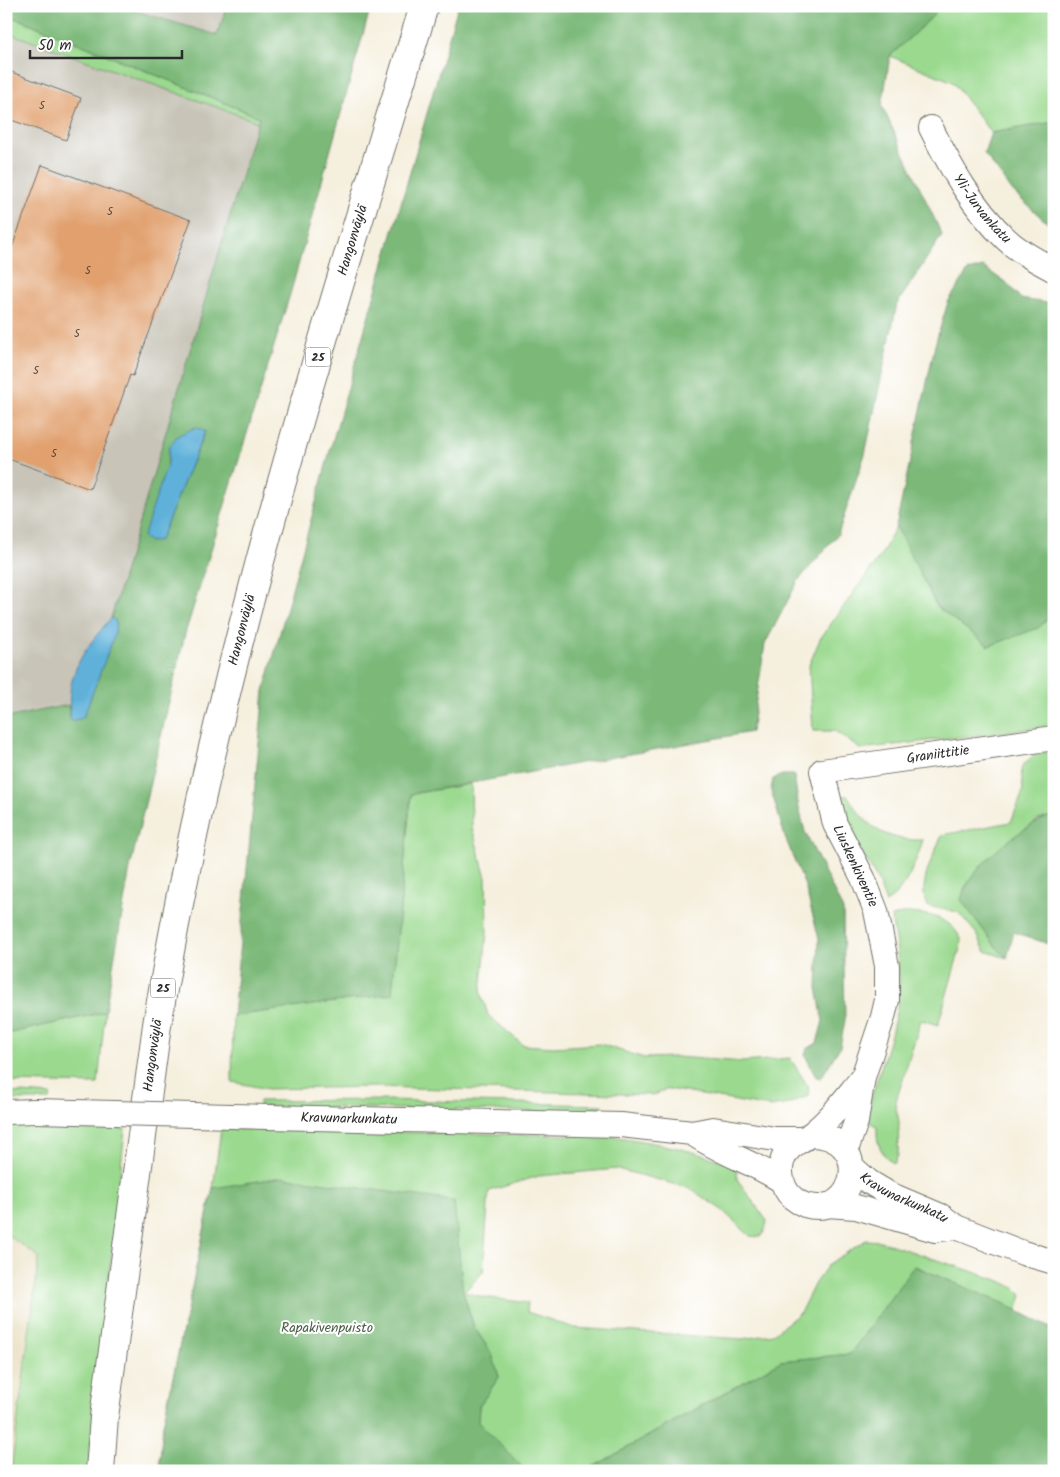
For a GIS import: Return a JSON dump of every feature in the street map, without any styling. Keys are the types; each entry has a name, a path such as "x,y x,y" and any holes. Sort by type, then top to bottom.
{"highway":[{"name":"Hangonväylä","path":"100,1471 104,1417 160,1007 212,748 250,594 312,378 424,6"},
{"name":"Hangonväylä","path":"116,1471 124,1269"}],"street":[{"name":"Yli-Jurvankatu","path":"931,128 957,177 992,224 1007,240 1054,270"},
{"name":"Graniittitie","path":"822,771 1054,738"},
{"name":"Liuskenkiventie","path":"822,771 835,824 864,878 876,911 887,966 887,1000 876,1043 863,1077 849,1158"},
{"name":"Liuskenkiventie","path":"805,1137 863,1077"},
{"name":"Kravunarkunkatu","path":"6,1112 592,1124 656,1128 692,1133 713,1129 775,1139 805,1137"},
{"name":"Kravunarkunkatu","path":"692,1133 707,1144 746,1160 782,1180"},
{"path":"805,1137 830,1138 849,1158 852,1179 838,1199 827,1205 811,1206 802,1204 786,1191 780,1169 783,1157 790,1147 805,1137"},
{"name":"Kravunarkunkatu","path":"849,1158 869,1182 889,1194 941,1216 956,1227 1023,1253 1054,1262"},
{"name":"Kravunarkunkatu","path":"827,1205 856,1207 935,1230 956,1227"}],"shaded area":[{"path":"6,6 26,6 259,117 111,618 74,730 6,723"},
{"path":"119,6 227,6 217,35"},
{"path":"6,1234 39,1257 11,1471 6,1471"}],"green space":[{"path":"6,6 119,6 217,35 227,6 371,6 291,291 185,634 130,868 105,1012 6,1034 6,718 68,705 71,720 83,718 116,622 111,618 259,117 21,20 6,16","holes":["205,432 160,540 169,447"]},
{"path":"458,6 937,6 933,16 890,56 882,106 942,235 897,304 865,454 838,534 798,581 765,644 751,732 411,794 392,994 233,1016 264,691 334,436"},
{"path":"937,6 1054,6 1054,122 991,133 953,82 890,56 933,16"},
{"path":"6,16 21,20 259,117 258,122 6,32"},
{"path":"1054,122 1054,229 1013,192 984,153 991,133"},
{"path":"983,267 1008,284 1021,299 1054,304 1054,613 1038,628 989,646 937,607 896,526 935,345 948,302 968,271"},
{"path":"896,526 937,607 1038,628 1054,613 1054,726 860,749 835,731 813,731 809,665 820,639 883,552"},
{"path":"1054,751 1054,815 1038,820 990,857 964,888 962,900 996,947 1007,958 985,951 977,934 958,912 927,906 924,897 925,879 942,835 1011,822 1023,792 1021,767 1035,754"},
{"path":"782,775 794,775 805,832 843,910 845,1020 840,1047 821,1078 816,1077 805,1055 807,1049 817,1043 823,1021 817,988 819,939 805,886 785,837 771,790 773,779"},
{"path":"471,784 472,828 486,878 487,933 481,993 488,1015 523,1045 554,1047 600,1044 644,1058 676,1057 744,1062 790,1058 809,1088 808,1096 788,1104 770,1107 668,1089 654,1095 376,1087 268,1089 232,1082 233,1016 391,994 411,794"},
{"path":"840,796 848,796 862,817 878,830 898,838 923,840 905,883 886,903 877,879 845,822"},
{"path":"1054,815 1054,946 1014,932 1007,958 996,947 961,900 974,874 998,849 1027,828"},
{"path":"906,913 923,914 939,918 952,927 962,941 938,1025 921,1020 895,1104 899,1121 898,1155 894,1164 880,1148 877,1139 877,1127 865,1119 897,1008 899,974 891,917"},
{"path":"105,1012 98,1084 6,1082 6,1034"},
{"path":"6,1092 51,1095 50,1100 6,1100"},
{"path":"385,1100 603,1105 603,1113 259,1106 259,1101"},
{"path":"6,1123 125,1129 88,1471 11,1471 39,1257 6,1234"},
{"path":"221,1129 610,1136 643,1141 690,1151 737,1167 737,1179 767,1221 764,1232 760,1237 750,1236 722,1210 689,1188 617,1169 539,1176 489,1191 483,1272 464,1292 483,1297 528,1303 527,1312 575,1328 742,1339 773,1334 800,1313 815,1283 829,1264 866,1240 880,1241 1001,1281 1015,1288 1022,1295 1017,1311 1054,1330 987,1297 915,1266 850,1354 781,1361 586,1471 159,1471 163,1425 213,1188","holes":["464,1295 474,1327 492,1354 499,1377 479,1406 478,1418"]},
{"name":"Rapakivenpuisto","path":"283,1177 454,1201 463,1292 474,1327 492,1354 499,1377 479,1406 478,1422 526,1471 159,1471 163,1425 213,1188"},
{"path":"914,1266 1003,1303 1054,1330 1054,1471 586,1471 781,1361 850,1354"}],"water":[{"path":"196,427 205,431 160,540 150,542 143,537 168,462 169,447 177,436"},
{"path":"111,618 116,621 115,634 83,718 71,721 70,690 73,677 84,653"}],"building":[{"path":"6,70 81,98 66,140 6,118"},
{"path":"42,165 191,220 133,376 130,375 90,489 6,458 6,264"}]}
